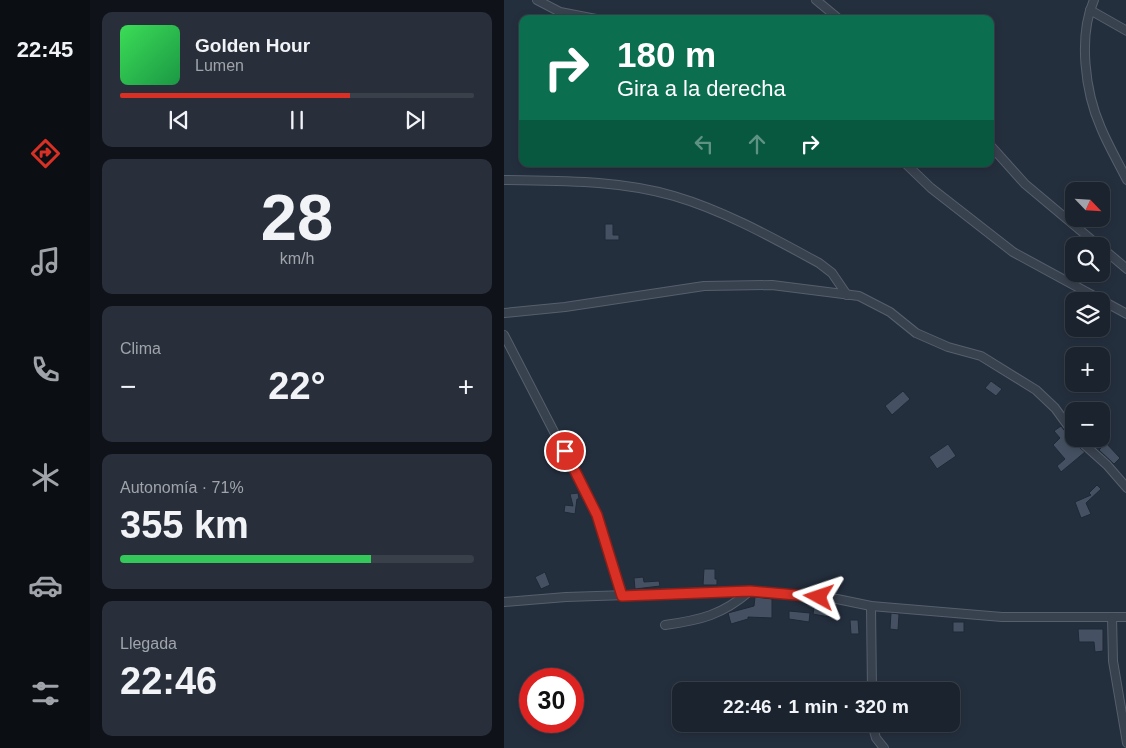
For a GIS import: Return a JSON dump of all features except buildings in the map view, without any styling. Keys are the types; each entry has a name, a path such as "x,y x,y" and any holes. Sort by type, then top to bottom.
{"street":[{"path":"537,0 560,12 575,15"},
{"path":"816,0 834,15"},
{"path":"1094,0 1084,37 1085,60 1091,95 1100,126 1126,180"},
{"path":"1090,10 1126,31"},
{"path":"994,149 1026,184 1088,237"},
{"path":"909,167 930,188 1012,252 1126,314"},
{"path":"504,180 608,184 657,192 688,200 723,214 820,263 836,277 847,295"},
{"path":"1110,255 1126,269"},
{"path":"504,313 565,307 704,286 772,285 859,296 890,312 916,333 948,347 982,356 1036,390 1056,408 1065,421"},
{"path":"504,336 597,515 622,596"},
{"path":"1087,447 1107,466 1126,488"},
{"path":"665,625 699,620 718,614 733,606 750,591"},
{"path":"504,602 566,597 750,591 837,598 872,606 1002,617 1126,617"},
{"path":"872,606 872,682"},
{"path":"1112,617 1113,661 1126,743"},
{"path":"874,732 876,738 884,748"}],"route":[{"path":"565,451 597,515 622,596 750,591 819,597"}]}
